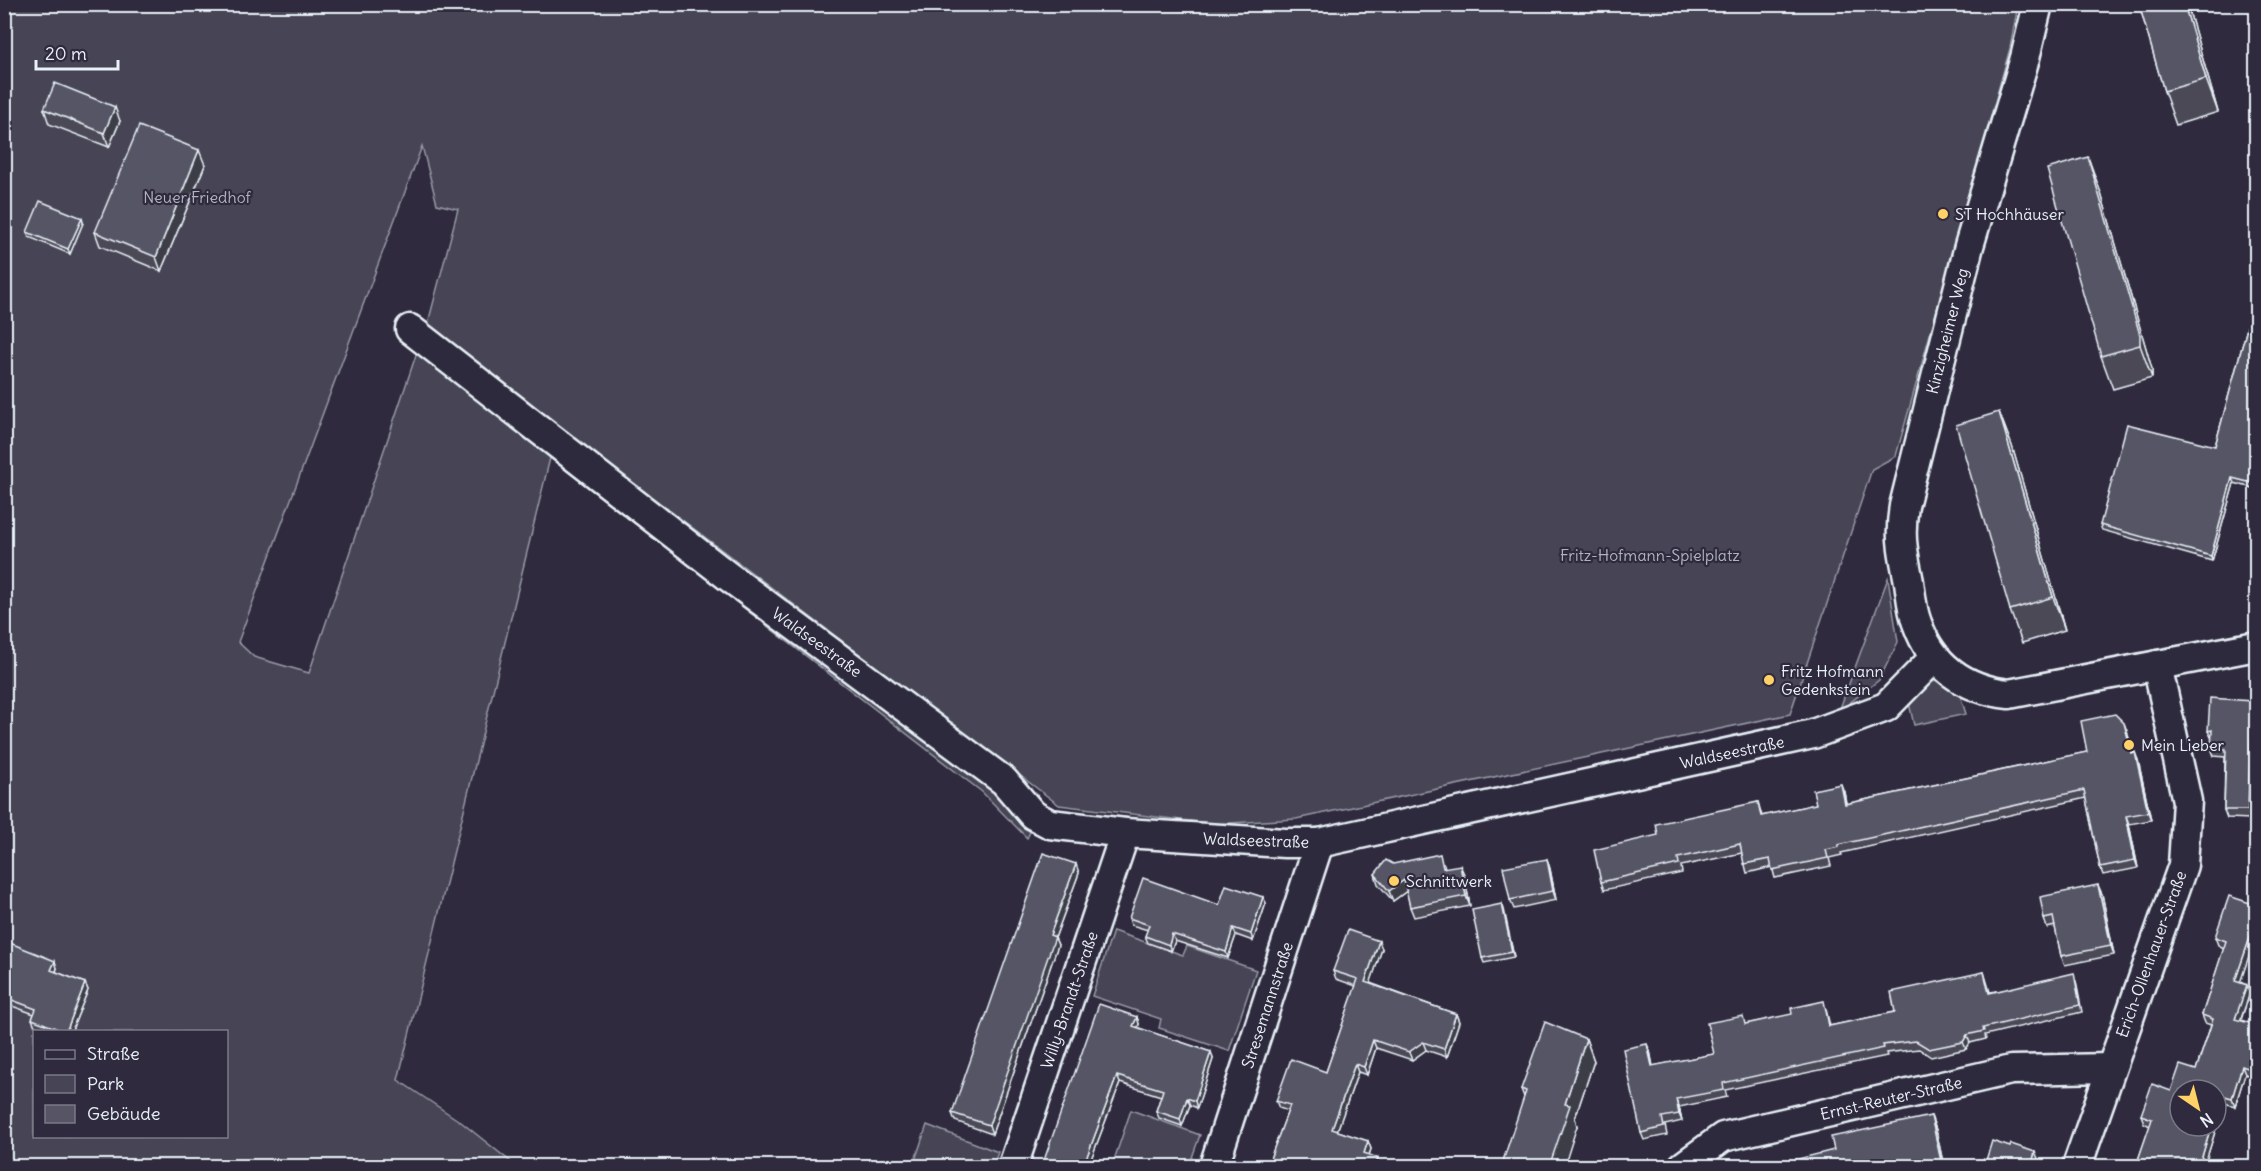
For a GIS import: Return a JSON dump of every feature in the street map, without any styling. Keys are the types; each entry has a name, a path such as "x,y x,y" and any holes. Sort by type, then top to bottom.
{"street":[{"name":"Kinzigheimer Weg","path":"1935,657 1916,623 1899,534 1969,246 2025,58 2038,4"},
{"name":"Waldseestraße","path":"410,329 729,577 1004,781 1033,815 1050,824 1125,833 1319,843 1813,734 1886,707 1935,657"},
{"path":"1935,657 1955,677 1984,691 2009,694 2256,646"},
{"name":"Erich-Ollenhauer-Straße","path":"2077,1167 2183,865 2187,801 2157,665"},
{"name":"Willy-Brandt-Straße","path":"1013,1167 1125,833"},
{"name":"Stresemannstraße","path":"1214,1167 1319,843"},
{"name":"Ernst-Reuter-Straße","path":"1683,1167 1722,1137 2011,1070 2110,1068"}],"green space":[{"path":"5,5 2018,5 2010,48 1896,456 1872,469 1790,714 1296,819 1214,824 1059,805 427,327 458,209 437,204 422,146 238,642 254,657 309,673 418,349 985,778 1032,828 1027,838 982,792 550,458 398,1080 461,1122 516,1166 5,1166"},
{"path":"1888,578 1898,642 1879,680 1839,711"},
{"path":"1936,680 1960,695 1966,714 1914,725 1909,703 1917,691"},
{"path":"1113,931 1183,955 1187,946 1256,970 1229,1051 1159,1028 1161,1019 1092,996"},
{"path":"1131,1110 1200,1135 1189,1166 1112,1166"},
{"path":"927,1125 998,1152 993,1166 913,1166"}],"building":[{"path":"2139,4 2184,4 2206,79 2164,91"},
{"path":"55,83 115,107 104,133 44,109"},
{"path":"139,126 199,150 156,257 95,232"},
{"path":"2088,157 2140,335 2140,345 2101,356 2047,169"},
{"path":"40,201 82,218 68,249 27,232"},
{"path":"2256,295 2256,484 2232,478 2211,556 2100,525 2127,424 2215,446"},
{"path":"1999,412 2053,597 2010,610 1956,425"},
{"path":"2210,698 2252,701 2248,810 2224,810 2226,749 2211,748 2212,730 2208,731"},
{"path":"2115,714 2124,723 2132,753 2135,752 2148,812 2126,816 2135,860 2100,867 2084,790 1838,845 1839,847 1826,850 1828,858 1772,870 1770,859 1744,864 1740,844 1678,858 1679,864 1601,882 1594,850 1658,835 1656,824 1758,802 1761,816 1816,804 1813,790 1841,784 1845,804 2087,752 2081,721"},
{"path":"1043,853 1076,864 1050,935 1055,937 989,1125 952,1113"},
{"path":"1440,854 1443,868 1460,865 1466,896 1410,907 1404,880 1389,891 1375,874 1386,860 1393,864"},
{"path":"1547,859 1553,891 1510,900 1503,867"},
{"path":"1143,878 1219,905 1226,885 1263,897 1251,934 1233,928 1226,952 1172,934 1169,945 1145,936 1149,925 1129,918"},
{"path":"2098,885 2111,946 2061,956 2053,917 2044,919 2040,897"},
{"path":"2256,894 2256,924 2235,981 2247,985 2235,1019 2256,1025 2256,1071 2242,1066 2232,1098 2228,1097 2228,1078 2176,1078 2180,1065 2196,1070 2213,1019 2202,1015 2226,941 2215,937 2229,896 2253,904"},
{"path":"1502,904 1512,952 1482,958 1472,910"},
{"path":"1348,930 1379,941 1365,982 1456,1014 1444,1049 1423,1042 1409,1052 1373,1040 1364,1067 1355,1064 1332,1129 1368,1141 1364,1153 1378,1158 1375,1167 1267,1167 1290,1105 1276,1101 1291,1059 1326,1072 1358,979 1333,971"},
{"path":"10,943 55,961 51,970 85,983 67,1030 61,1030 32,1019 36,1009 4,997 4,956"},
{"path":"1984,972 1989,993 2074,973 2080,1005 1983,1028 1984,1031 1967,1035 1963,1042 1929,1049 1916,1041 1883,1045 1884,1048 1723,1083 1724,1090 1676,1099 1679,1114 1662,1117 1664,1127 1641,1133 1623,1049 1647,1044 1652,1066 1714,1054 1707,1023 1743,1016 1745,1024 1792,1014 1791,1008 1824,1001 1829,1026 1895,1012 1891,992"},
{"path":"1099,1004 1137,1017 1133,1026 1211,1052 1195,1101 1187,1098 1180,1119 1156,1111 1163,1090 1117,1076 1083,1167 1043,1167 1042,1166"},
{"path":"1545,1022 1586,1039 1565,1104 1570,1105 1549,1167 1501,1167 1526,1091 1521,1089"},
{"path":"2152,1084 2168,1090 2168,1138 2207,1138 2199,1167 2149,1167 2150,1164 2138,1160 2152,1119 2141,1115"},
{"path":"1931,1116 1941,1161 1915,1167 1782,1167 1782,1163 1834,1150 1831,1137"},
{"path":"1992,1141 2010,1147 2011,1144 2035,1152 2031,1167 1984,1167"}],"place":[{"name":"ST Hochhäuser","path":"1943,214"},
{"name":"Fritz Hofmann Gedenkstein","path":"1769,680"},
{"name":"Mein Lieber","path":"2129,745"},
{"name":"Schnittwerk","path":"1394,881"}],"park label":[{"name":"Neuer Friedhof","path":"197,197"},
{"name":"Fritz-Hofmann-Spielplatz","path":"1650,555"}]}
